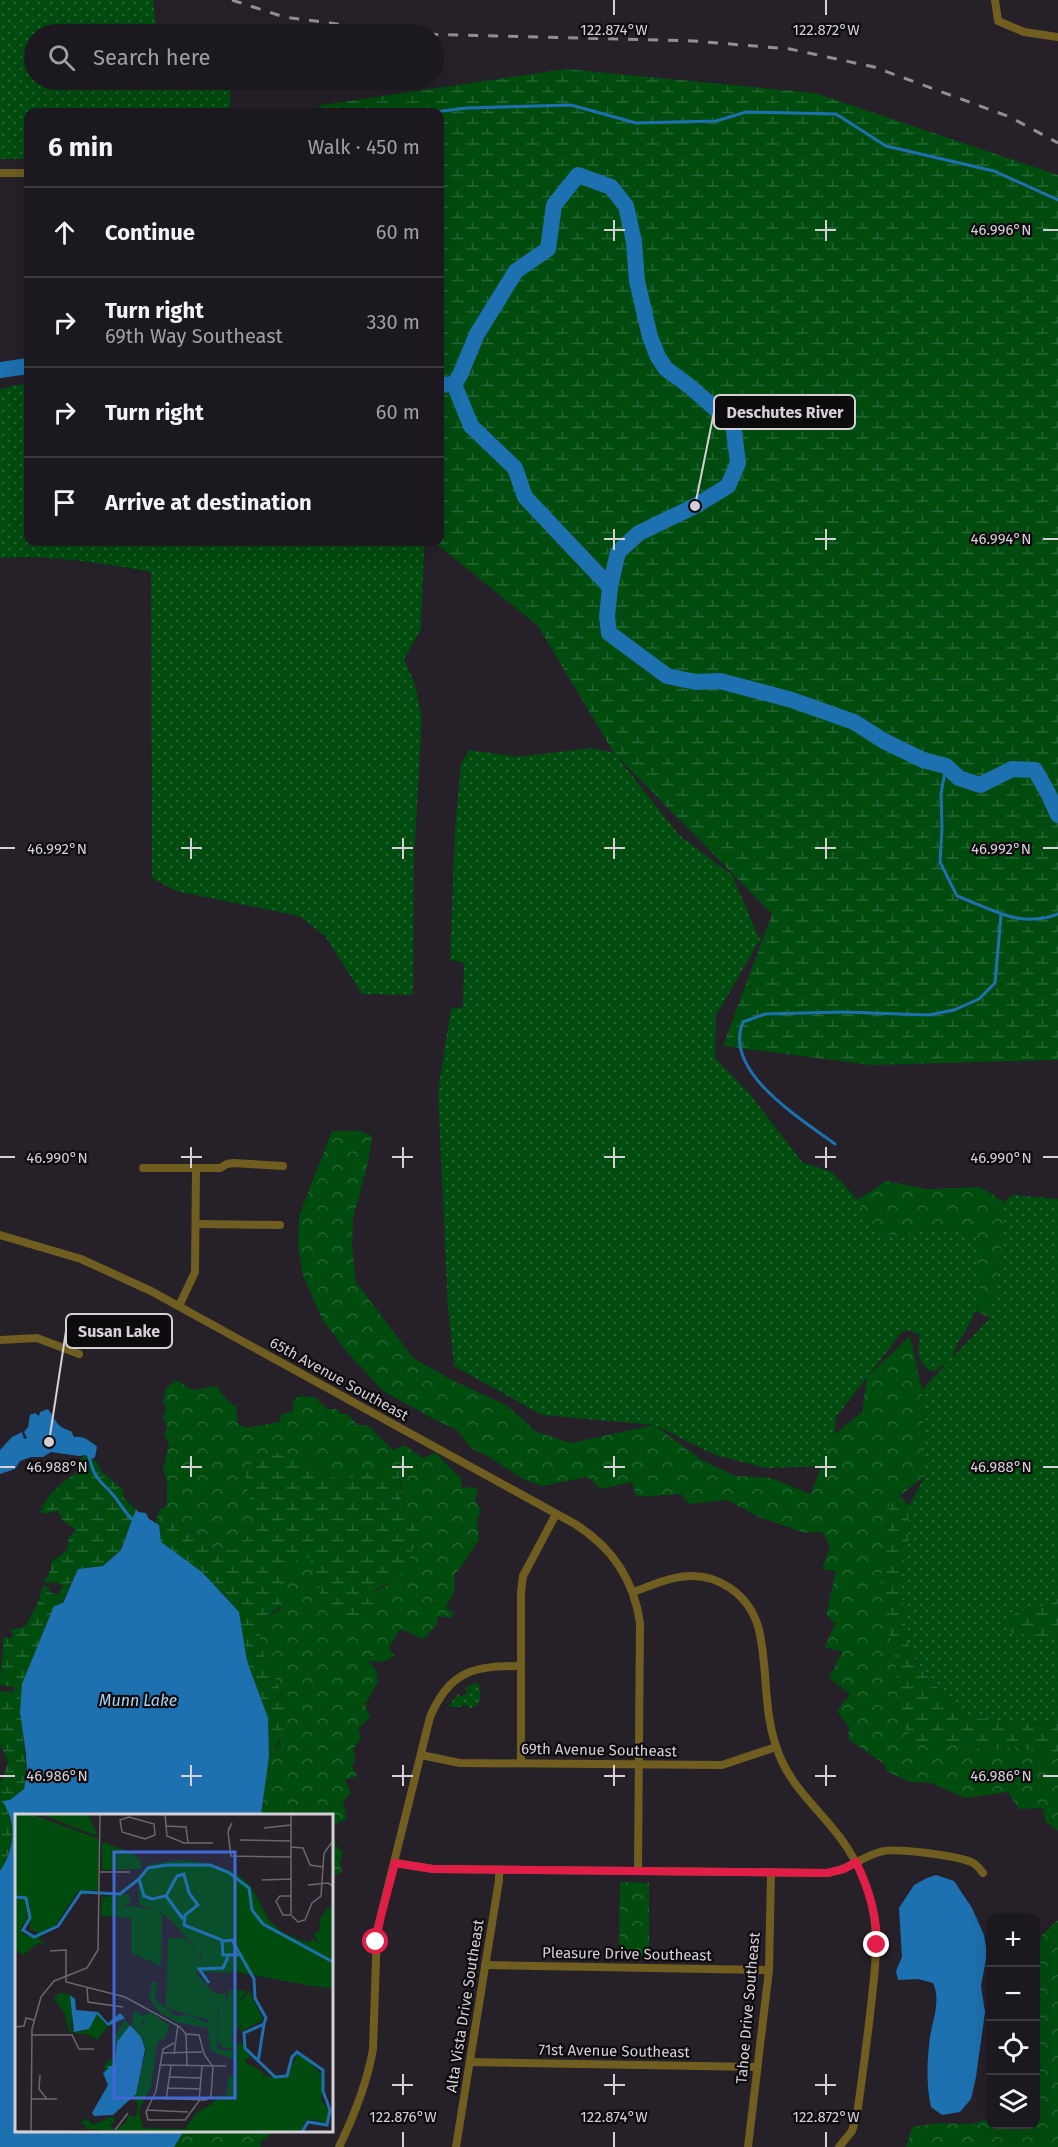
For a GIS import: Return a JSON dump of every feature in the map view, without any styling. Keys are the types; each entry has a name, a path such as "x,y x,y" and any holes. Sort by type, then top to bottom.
{"street":[{"path":"995,0 998,21 1024,32 1058,38"},
{"path":"0,173 24,173"},
{"path":"143,1168 220,1168 233,1163 283,1166"},
{"path":"179,1306 195,1272 196,1169"},
{"path":"196,1224 280,1225"},
{"name":"65th Avenue Southeast","path":"0,1235 49,1248 94,1264 179,1306 556,1514 598,1540 621,1568 633,1592 639,1615 641,1640 638,1870"},
{"path":"0,1340 37,1338 79,1354"},
{"path":"521,1763 521,1592 524,1576 556,1514"},
{"path":"633,1592 667,1580 690,1576 719,1581 738,1593 750,1610 759,1631 766,1704 776,1747 797,1788 846,1845 867,1885 877,1932 876,1958 857,2114 852,2131 839,2147"},
{"path":"339,2147 364,2087 370,2065 373,2049 377,1931 430,1717 442,1694 462,1675 483,1667 521,1666"},
{"name":"69th Avenue Southeast","path":"421,1755 460,1763 722,1765 776,1747"},
{"path":"395,1863 433,1869 827,1873 844,1869 880,1851 895,1850 965,1860 978,1866 983,1872"},
{"name":"Alta Vista Drive Southeast","path":"456,2147 499,1870"},
{"name":"Tahoe Drive Southeast","path":"748,2147 769,1970 771,1872"},
{"name":"Pleasure Drive Southeast","path":"485,1965 769,1970"},
{"name":"71st Avenue Southeast","path":"470,2062 757,2067"}],"green space":[{"path":"0,0 153,0 156,24 24,24 24,90 231,90 230,108 24,108 24,159 0,159"},
{"path":"566,69 815,93 1058,175 1058,1060 871,1065 723,1046 772,914 614,753 538,626 439,546 444,546 444,108 318,108 321,105 423,90 444,90 444,87"},
{"path":"24,384 24,546 424,546 421,629 404,659 414,682 422,717 414,859 413,995 362,994 325,936 299,916 176,891 152,878 151,572 76,560 0,558 0,389"},
{"path":"592,748 614,753 679,835 732,875 760,940 716,1015 715,1058 750,1094 802,1162 832,1172 858,1200 875,1231 895,1236 918,1231 954,1229 976,1238 980,1295 972,1318 952,1358 990,1318 1001,1253 1004,1202 1013,1195 1058,1199 1058,1599 1046,1606 1020,1611 1052,1637 1058,1638 1058,1724 971,1718 957,1712 910,1653 901,1581 908,1544 909,1506 925,1476 922,1390 948,1362 933,1372 928,1369 919,1356 920,1335 908,1330 902,1332 836,1417 832,1466 766,1468 715,1455 654,1425 542,1415 454,1366 448,1308 438,1092 451,1009 463,1007 464,963 450,960 455,828 461,764 469,750 518,757"},
{"path":"332,1131 361,1131 372,1136 368,1163 353,1218 352,1247 356,1282 413,1358 456,1382 506,1405 537,1432 571,1443 654,1425 702,1460 735,1476 771,1478 811,1494 832,1436 862,1412 867,1377 910,1336 922,1390 925,1476 889,1504 886,1551 880,1586 896,1664 898,1718 915,1741 950,1741 988,1750 1015,1747 1053,1756 1058,1752 1058,1831 1046,1822 1043,1808 1019,1809 1008,1792 965,1798 931,1783 910,1782 888,1772 883,1763 848,1739 849,1727 837,1711 850,1694 829,1678 842,1652 825,1647 835,1624 826,1614 836,1571 822,1569 830,1546 822,1532 805,1533 759,1517 727,1500 689,1504 681,1494 636,1497 632,1482 601,1489 587,1477 542,1486 521,1478 471,1448 457,1430 383,1391 347,1352 322,1319 303,1275 298,1246 299,1216"},
{"path":"886,1181 927,1189 980,1187 1004,1202 1001,1253 990,1318 976,1311 980,1285 976,1238 954,1229 918,1231 895,1236 875,1231 858,1200"},
{"path":"176,1380 193,1390 216,1386 229,1402 236,1406 238,1424 246,1428 280,1422 281,1415 293,1411 293,1401 299,1396 315,1397 327,1409 336,1409 341,1414 348,1414 357,1425 367,1425 393,1450 405,1445 422,1458 436,1453 461,1479 462,1488 478,1489 475,1501 481,1509 477,1521 479,1540 454,1575 455,1589 446,1608 454,1613 451,1618 438,1616 437,1624 424,1639 400,1629 389,1647 394,1656 384,1662 368,1661 376,1670 378,1682 365,1705 370,1717 358,1729 361,1738 353,1749 355,1760 352,1766 357,1776 345,1780 351,1793 343,1802 347,1819 333,1825 333,1814 261,1814 269,1756 280,1743 282,1694 263,1654 260,1639 263,1619 280,1610 283,1573 280,1563 309,1555 317,1577 323,1606 359,1597 385,1586 397,1576 408,1554 419,1522 402,1506 401,1483 383,1468 341,1480 324,1474 307,1460 247,1487 253,1507 255,1528 233,1550 205,1546 185,1526 156,1523 159,1510 167,1505 167,1480 163,1469 169,1445 164,1434 167,1428 163,1418 166,1408 163,1402 166,1388"},
{"path":"280,1453 307,1460 324,1474 341,1480 383,1468 399,1471 402,1506 419,1522 422,1539 409,1554 411,1566 394,1580 373,1591 377,1606 367,1619 349,1623 323,1606 317,1577 309,1558 280,1563 285,1582 285,1596 279,1608 263,1619 260,1636 262,1649 281,1692 285,1714 282,1734 269,1756 268,1718 247,1661 239,1612 202,1572 160,1542 159,1525 174,1523 188,1527 199,1542 211,1549 233,1550 255,1528 245,1472 260,1455"},
{"path":"85,1455 97,1462 102,1472 123,1489 124,1498 136,1509 121,1550 103,1566 78,1569 65,1596 22,1733 26,1761 24,1789 12,1798 9,1805 11,1841 9,1853 0,1871 0,1782 8,1762 0,1744 0,1691 14,1692 15,1687 0,1685 3,1636 11,1639 13,1634 9,1630 25,1627 38,1602 43,1585 50,1588 49,1592 58,1595 63,1586 54,1581 52,1584 44,1581 51,1569 51,1562 67,1550 69,1537 76,1530 62,1520 58,1510 47,1514 40,1512 55,1489 77,1472 77,1463"},
{"path":"900,1496 909,1506 908,1544 901,1581 910,1654 957,1712 971,1718 1058,1724 1058,1753 1053,1756 1016,1747 988,1750 950,1741 915,1741 898,1718 896,1664 880,1586 886,1551 889,1504"},
{"path":"1058,1599 1058,1638 1010,1633 1007,1618"},
{"path":"478,1682 480,1694 477,1705 469,1708 467,1705 448,1707 458,1694 461,1697 468,1692 465,1688"},
{"path":"333,1825 335,1844 343,1853 340,1862 342,1872 333,1876"},
{"path":"620,1882 649,1883 649,1956 619,1956"},
{"path":"1058,1920 1058,2147 906,2147 912,2127 937,2123 969,2124 986,2120 986,2129 1040,2129 1040,1942 1042,1935"},
{"path":"183,2132 273,2132 259,2143 262,2147 174,2147"}],"water":[{"path":"48,1409 59,1425 71,1431 74,1437 84,1438 97,1447 95,1457 92,1459 85,1455 51,1452 43,1457 31,1457 20,1461 15,1469 0,1474 0,1450 12,1437 22,1432 24,1439 27,1438 24,1432 28,1427 30,1415 35,1413 39,1416 40,1412"},
{"name":"Munn Lake","path":"136,1509 138,1512 146,1513 149,1519 159,1525 161,1542 202,1572 239,1612 247,1661 268,1718 269,1756 261,1814 15,1814 15,2132 183,2132 174,2147 0,2147 0,1871 8,1855 12,1836 10,1818 2,1801 10,1800 24,1789 27,1772 20,1712 22,1684 54,1606 63,1603 78,1569 103,1566 121,1550"},
{"path":"936,1875 954,1881 972,1908 984,1935 986,1948 981,1986 985,2012 971,2099 960,2112 942,2115 931,2107 928,2081 929,2045 936,2003 935,1989 933,1983 918,1979 898,1980 896,1971 902,1957 899,1908 914,1885"}],"waterway":[{"path":"444,111 466,108 571,105 636,123 716,121 746,112 836,114 886,146 994,171 1058,200"},
{"path":"444,385 454,384 460,375 477,334 516,271 548,249 554,205 578,175 611,187 626,206 634,242 637,281 650,337 658,357 666,369 733,424 738,463 728,486 695,506 639,533 618,552 610,587 607,617 609,633 667,676 696,682 720,681 792,700 854,722 884,741 923,760 946,766 959,778 980,785 1012,769 1035,770 1058,815"},
{"path":"0,370 24,367"},
{"path":"454,384 471,426 515,468 525,497 610,587"},
{"path":"946,766 941,794 940,862 957,896 1006,916 1031,919 1058,914"},
{"path":"835,1144 785,1107 754,1076 744,1058 740,1040 743,1022 765,1014 843,1012 929,1015 954,1010 979,999 995,983 1001,915"},
{"path":"89,1457 98,1480 132,1519"}],"railway":[{"path":"232,0 284,17 338,24"},
{"path":"444,35 694,41 790,49 874,67 1010,117 1058,143"}],"place":[{"name":"Deschutes River","path":"695,506"},
{"name":"Susan Lake","path":"49,1442"}],"route":[{"path":"376,1942 395,1863 433,1869 827,1873 844,1869 856,1862 867,1885 872,1904 877,1945"}]}
